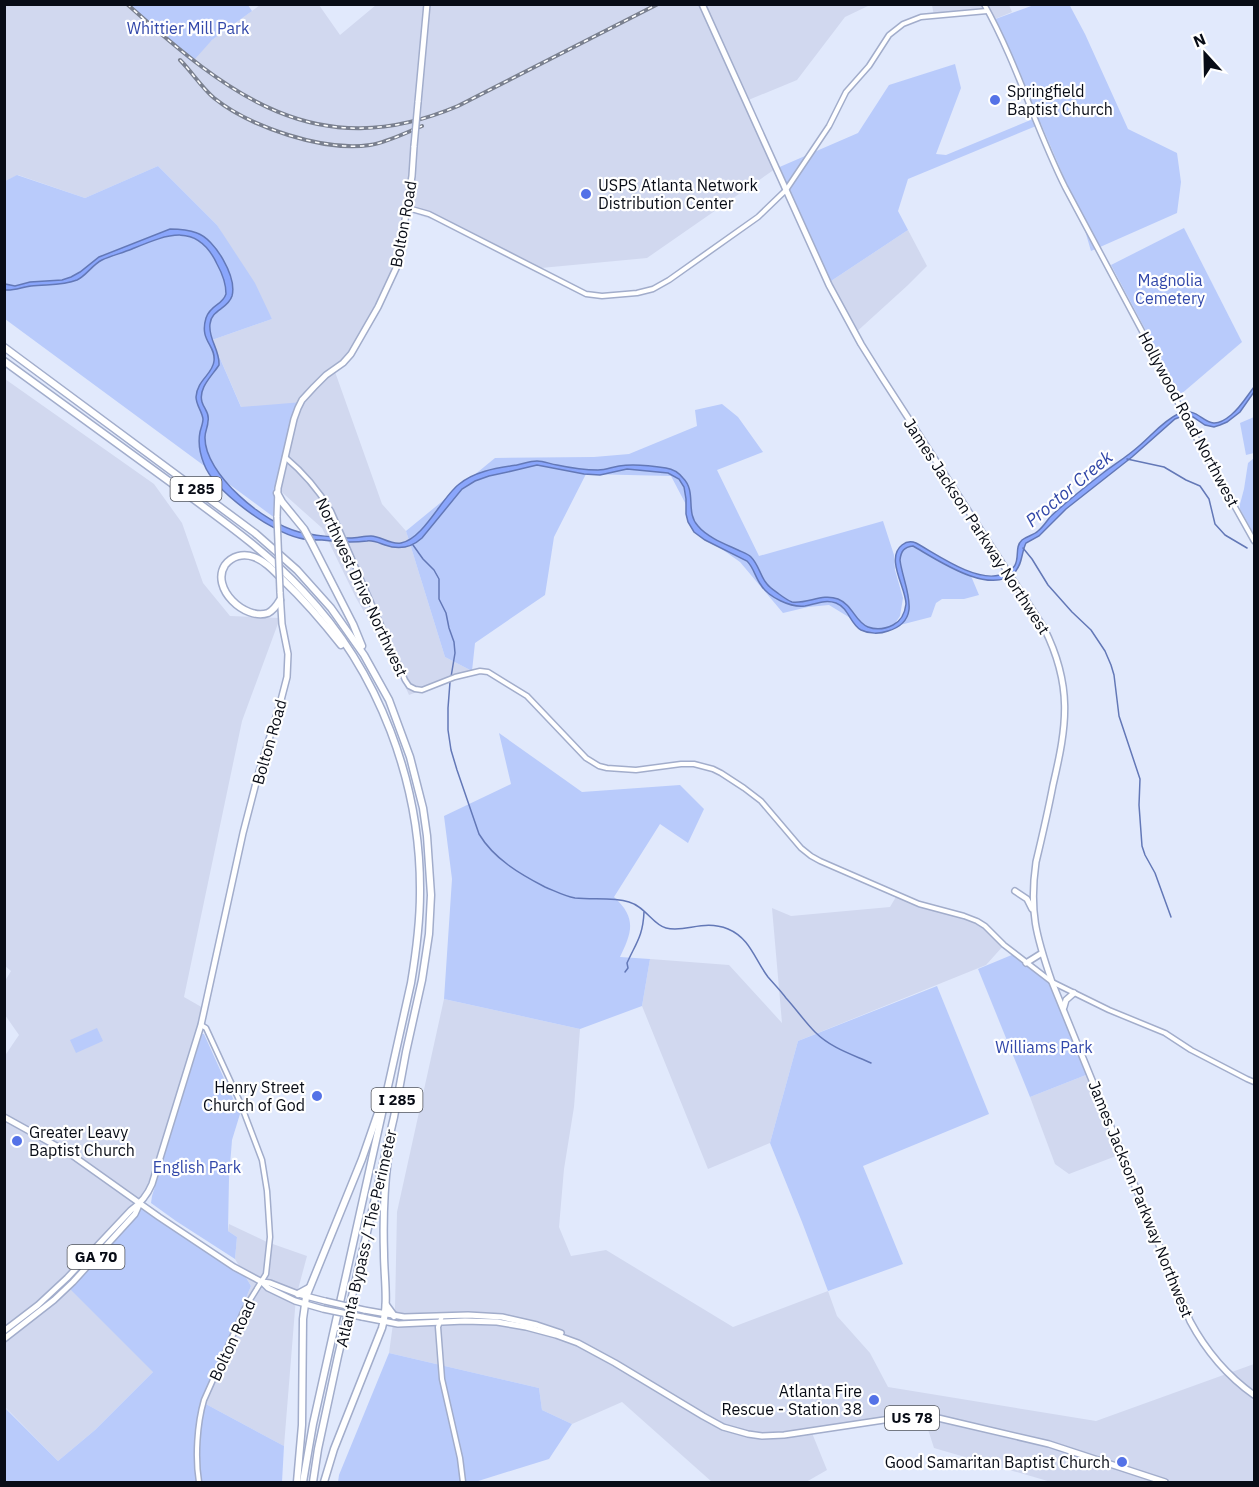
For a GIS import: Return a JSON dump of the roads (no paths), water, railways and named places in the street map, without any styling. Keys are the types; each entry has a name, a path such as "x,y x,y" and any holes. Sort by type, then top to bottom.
{"highway":[{"name":"Atlanta Bypass / The Perimeter","path":"4,347 248,527 297,570 341,621 364,656 388,700 408,750 423,808 429,855 431,895 429,934 394,1117 331,1388 313,1482"},
{"name":"Atlanta Bypass / The Perimeter","path":"4,361 262,551 291,578 314,602 361,669 384,716 399,756 412,805 419,853 420,895 416,951 313,1424 303,1482"},
{"path":"277,493 304,530 353,624 364,656"},
{"path":"280,596 272,610 264,614 256,614 240,607 230,599 224,589 221,579 225,566 231,559 240,555 252,556 263,562 299,596 361,669"},
{"path":"297,1482 302,1425 305,1300 362,1159 390,1078"},
{"path":"324,1482 334,1449 380,1332 387,1322 385,1314 384,1198 394,1117"},
{"path":"298,1294 309,1288"},
{"path":"386,1305 394,1316"}],"main road":[{"name":"Bolton Road","path":"201,1024 243,835 287,677 288,654 282,624 280,596 277,493 294,419 302,400 326,375 348,358 378,307 400,257 408,208 427,4"},
{"name":"James Jackson Parkway Northwest","path":"702,4 830,285 861,344 1049,639 1062,677 1065,723 1036,863 1034,880 1036,932 1052,982 1190,1321 1217,1362 1234,1380 1254,1395"},
{"path":"1015,891 1027,899 1034,912"},
{"path":"1026,963 1042,953"},
{"path":"1063,1009 1066,1000 1074,993"},
{"path":"140,1203 148,1195 152,1184 201,1024"},
{"name":"US 78","path":"4,1117 69,1153 216,1255 262,1282 268,1288 323,1308 387,1322 419,1324 441,1319"},
{"name":"GA 70","path":"4,1331 55,1289 140,1203"},
{"name":"GA 70","path":"4,1339 73,1282 135,1214 140,1203"},
{"name":"US 78","path":"262,1282 298,1294 305,1300 325,1301 394,1316 490,1321 526,1327 567,1338 615,1363 704,1416 723,1426 748,1434 784,1435 897,1418 938,1418 1049,1444 1165,1482"}],"street":[{"name":"Hollywood Road Northwest","path":"984,4 1010,57 1055,168 1180,407 1253,539 1254,546"},
{"path":"408,208 429,214 580,291 602,296 637,293 661,285 748,224 786,190 829,126 846,92 869,66 895,29 912,19 921,17 987,11"},
{"name":"Northwest Drive Northwest","path":"285,457 316,487 331,511 409,686 422,690 454,677 480,671 488,672 527,696 586,758 599,766 636,770 681,764 709,767 762,801 801,848 811,856 919,904 964,915 977,921 1052,982 1109,1010 1157,1029 1191,1050 1254,1082"},
{"name":"Bolton Road","path":"199,1482 197,1458 200,1418 204,1400 244,1308 266,1275 270,1237 262,1160 233,1086 206,1028 201,1024"},
{"path":"441,1319 438,1332 442,1379 460,1458 463,1482"}],"water":[{"path":"170,229 191,231 204,237 217,251 228,269 233,288 232,296 227,304 213,316 210,324 219,365 209,378 201,397 208,416 205,437 207,451 225,481 254,508 270,519 304,533 345,538 371,536 393,543 401,543 409,540 424,527 458,485 471,476 486,471 532,461 588,470 630,465 666,468 678,473 687,484 692,515 698,526 711,537 750,556 765,581 773,589 792,602 826,597 838,599 847,605 864,625 874,629 893,625 905,611 905,597 895,557 904,544 916,543 957,566 979,575 1000,575 1008,572 1016,563 1019,544 1022,540 1036,532 1062,506 1135,450 1167,421 1186,412 1193,413 1209,422 1222,421 1237,409 1254,387 1254,392 1240,412 1220,425 1214,427 1205,425 1189,415 1175,419 1132,457 1066,509 1039,536 1026,543 1017,570 1003,579 977,578 948,566 913,546 905,548 900,560 909,601 906,619 899,626 888,631 871,633 857,627 844,608 836,603 824,602 799,606 769,594 747,561 694,532 686,514 684,487 679,479 668,473 627,469 600,475 537,465 489,476 462,489 422,538 414,544 400,548 372,541 344,542 304,539 274,528 231,498 210,475 201,456 199,440 203,419 196,397 199,386 211,370 214,361 204,326 208,313 222,301 226,294 219,268 209,250 200,242 180,235 169,236 102,260 80,278 71,282 5,290 5,284 15,286 71,277 99,257"}],"waterway":[{"path":"1127,459 1164,467 1200,486 1209,499 1215,524 1225,535 1247,548"},
{"path":"413,545 439,579 439,599 446,613 454,642 455,653 451,677"},
{"path":"1023,548 1048,585 1091,630 1111,665 1119,716 1140,779 1142,846 1155,873 1171,917"},
{"path":"450,682 448,730 451,750 479,834 492,851 517,871 567,896 629,902 635,904 666,928 681,929 711,925 736,933 747,944 768,977 821,1038 871,1063"},
{"path":"625,972 641,933 644,912"}],"railway":[{"path":"127,4 202,67 239,92 277,112 318,124 361,128 407,123 458,106 658,4"},
{"path":"180,60 209,94 229,109 247,119 288,135 331,145 370,145 390,140 422,126"}],"place":[{"name":"Springfield Baptist Church","path":"995,100"},
{"name":"USPS Atlanta Network Distribution Center","path":"586,194"},
{"name":"Henry Street Church of God","path":"317,1096"},
{"name":"Greater Leavy Baptist Church","path":"17,1141"},
{"name":"Atlanta Fire Rescue - Station 38","path":"874,1400"},
{"name":"Good Samaritan Baptist Church","path":"1122,1462"}],"park label":[{"name":"Whittier Mill Park","path":"188,28"},
{"name":"Magnolia Cemetery","path":"1170,289"},
{"name":"Williams Park","path":"1044,1047"},
{"name":"English Park","path":"197,1167"}],"water label":[{"name":"Proctor Creek","path":"1069,489"}]}
